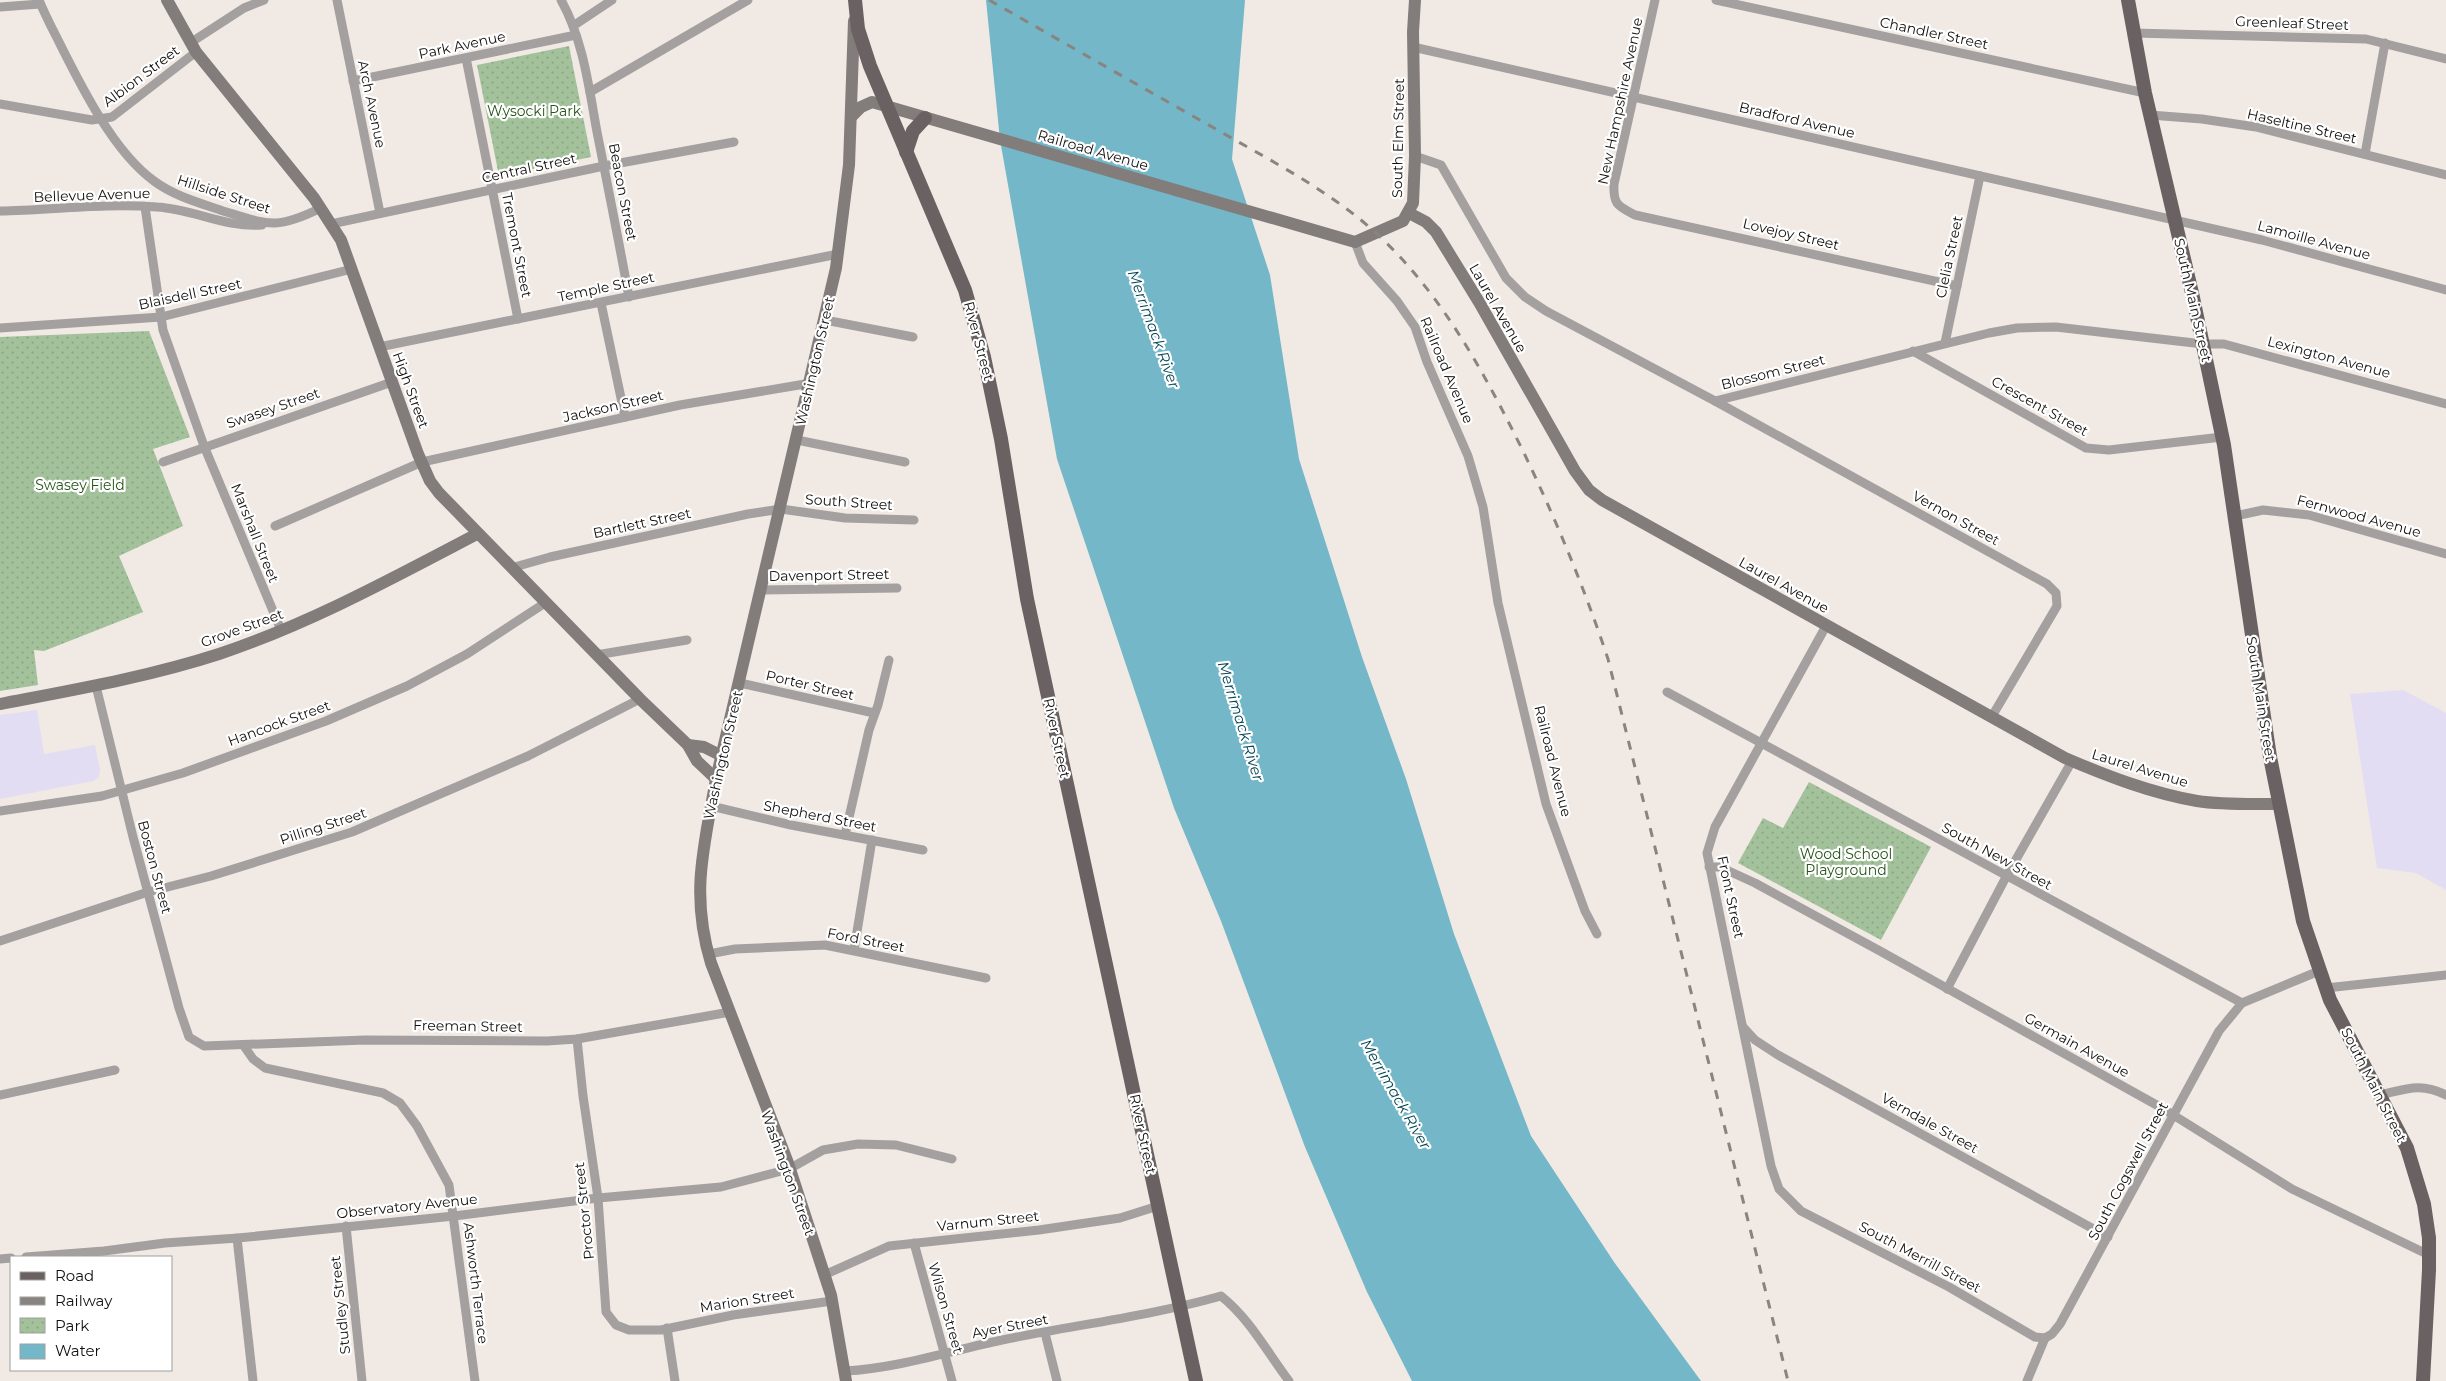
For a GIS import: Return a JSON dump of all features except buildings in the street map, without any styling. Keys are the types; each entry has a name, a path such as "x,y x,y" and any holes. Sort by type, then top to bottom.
{"main road":[{"name":"South Main Street","path":"2128,0 2145,93 2203,344 2222,437 2278,804 2303,921 2326,988 2407,1148 2425,1212 2429,1255 2423,1381"},
{"name":"Washington Street","path":"855,6 865,53 887,106"},
{"name":"River Street","path":"887,106 965,290 984,357 1001,439 1027,599 1196,1381"},
{"path":"906,152 913,131 926,118"}],"street":[{"name":"High Street","path":"167,0 193,48 321,208 341,240 422,462 439,493 596,655 688,745 697,761 716,779"},
{"name":"Albion Street","path":"103,120 112,116 243,4 264,0"},
{"name":"Arch Avenue","path":"337,0 380,213"},
{"name":"Beacon Street","path":"561,0 575,31 590,92 629,297"},
{"path":"575,31 612,0"},
{"path":"590,92 748,0"},
{"name":"South Elm Street","path":"1350,240 1403,221 1409,213 1414,197 1413,48 1415,0"},
{"name":"New Hampshire Avenue","path":"1619,207 1614,197 1614,184 1656,0"},
{"name":"Chandler Street","path":"1716,0 2145,93"},
{"path":"0,6 40,2"},
{"name":"Hillside Street","path":"40,2 79,83 103,120 134,162 160,186 209,206 273,225 296,219 321,208"},
{"name":"Washington Street","path":"846,1376 832,1301 824,1275 789,1169 708,954 700,905 699,880 716,779 811,383 838,254 849,165 855,6"},
{"name":"Park Avenue","path":"353,82 466,58 575,31"},
{"name":"Greenleaf Street","path":"2134,33 2339,38 2385,43 2446,59"},
{"path":"2365,154 2385,43"},
{"name":"Bradford Avenue","path":"1413,48 2174,220"},
{"name":"Tremont Street","path":"466,58 518,319"},
{"path":"851,117 861,106 872,102 887,106"},
{"path":"0,104 92,120 103,120"},
{"name":"Railroad Avenue","path":"887,106 1350,240 1363,263 1397,301 1415,327 1427,362 1468,456 1483,507 1496,594 1546,804 1578,894 1596,934"},
{"name":"Haseltine Street","path":"2150,115 2202,119 2256,127 2446,175"},
{"name":"Central Street","path":"331,224 604,166 734,142"},
{"name":"Blossom Street","path":"1415,156 1441,166 1506,278 1525,298 1715,401 1989,332 2056,327 2203,344"},
{"name":"Clelia Street","path":"1946,343 1980,176"},
{"path":"145,207 161,317"},
{"name":"Lovejoy Street","path":"1619,207 1635,215 1957,286"},
{"name":"Bellevue Avenue","path":"0,211 169,208 237,225 273,225"},
{"name":"Laurel Avenue","path":"1409,213 1426,222 1436,232 1479,302 1574,471 1589,490 1616,508 2072,762 2132,784 2198,801 2278,804"},
{"name":"Lamoille Avenue","path":"2174,220 2262,240 2446,290"},
{"name":"Temple Street","path":"379,346 838,254"},
{"name":"Blaisdell Street","path":"0,328 161,317 352,269"},
{"path":"601,302 625,417"},
{"name":"Marshall Street","path":"161,317 162,330 204,446 281,630"},
{"path":"825,320 913,337"},
{"name":"Lexington Avenue","path":"2203,344 2224,344 2249,350 2446,404"},
{"name":"Crescent Street","path":"1913,351 2086,448 2109,450 2222,437"},
{"name":"Swasey Street","path":"163,462 204,446 392,382"},
{"name":"Jackson Street","path":"275,526 422,462 721,397 811,383"},
{"name":"Vernon Street","path":"1715,401 2008,562 2047,584 2056,593 2057,606 1991,718"},
{"path":"797,440 905,462"},
{"name":"South Street","path":"781,509 845,518 914,520"},
{"name":"Bartlett Street","path":"511,568 550,557 748,514 781,509"},
{"name":"Fernwood Avenue","path":"2235,516 2263,510 2309,515 2446,554"},
{"name":"Grove Street","path":"0,704 96,686 195,661 281,630 377,587 477,534"},
{"name":"Davenport Street","path":"762,590 897,588"},
{"name":"Hancock Street","path":"0,811 102,796 183,773 367,704 467,654 545,603"},
{"name":"Front Street","path":"1784,1196 1779,1189 1771,1166 1707,853 1715,828 1826,626"},
{"path":"596,655 687,640"},
{"path":"845,835 889,660"},
{"name":"Porter Street","path":"740,683 874,714"},
{"name":"Boston Street","path":"96,686 121,790 187,1030 189,1036 204,1046"},
{"name":"South New Street","path":"1667,692 2242,1003"},
{"name":"Pilling Street","path":"0,941 148,892 220,873 386,818 536,753 640,699"},
{"name":"High Street","path":"688,745 704,747 722,756"},
{"path":"1947,989 2006,877 2072,762"},
{"name":"Shepherd Street","path":"711,806 923,850"},
{"path":"854,950 872,840"},
{"name":"Germain Avenue","path":"1709,868 1720,867 1754,883 2173,1115 2193,1130 2292,1189 2429,1255"},
{"name":"Ford Street","path":"708,954 735,949 825,945 986,978"},
{"path":"2242,1003 2319,970"},
{"path":"2326,988 2446,975"},
{"name":"South Cogswell Street","path":"2045,1338 2052,1334 2060,1324 2219,1031 2242,1003"},
{"name":"Freeman Street","path":"204,1046 365,1040 547,1041 577,1039 730,1012"},
{"name":"Verndale Street","path":"1743,1027 1755,1040 1778,1055 2108,1236"},
{"name":"Proctor Street","path":"577,1039 582,1096 598,1198 606,1312 616,1325 629,1330 667,1328"},
{"name":"Ashworth Terrace","path":"244,1046 254,1059 265,1068 355,1085 383,1093 400,1103 417,1126 449,1184 475,1381"},
{"path":"0,1095 115,1070"},
{"path":"2380,1096 2419,1086 2434,1089 2446,1095"},
{"name":"Observatory Avenue","path":"39,1256 104,1251 165,1243 238,1238 454,1216 598,1198 721,1187 789,1169 823,1150 858,1144 896,1145 952,1160"},
{"name":"South Merrill Street","path":"1784,1196 1815,1219 1832,1225 1949,1287 2035,1336 2045,1338"},
{"name":"Varnum Street","path":"824,1275 889,1246 1040,1230 1120,1218 1158,1206"},
{"name":"Studley Street","path":"346,1226 362,1381"},
{"path":"238,1238 253,1381"},
{"name":"Wilson Street","path":"914,1243 952,1381"},
{"name":"Ayer Street","path":"846,1376 1002,1340 1045,1333 1138,1313 1180,1308 1221,1296 1235,1307 1253,1329 1289,1381"},
{"name":"Marion Street","path":"667,1328 733,1315 832,1301"},
{"path":"667,1328 675,1381"},
{"path":"1045,1333 1057,1381"},
{"path":"2027,1381 2045,1338"}],"shaded area":[{"path":"2403,690 2446,713 2446,890 2416,873 2377,868 2350,694"},
{"path":"37,710 44,754 95,745 100,770 99,777 93,781 0,799 0,715"}],"green space":[{"name":"Wysocki Park","path":"569,46 591,157 499,176 477,65"},
{"name":"Swasey Field","path":"149,331 190,437 153,449 183,526 119,556 143,612 44,651 34,650 38,685 0,691 0,337"},
{"name":"Wood School Playground","path":"1809,782 1931,847 1881,940 1738,863 1763,818 1783,828"}],"water":[{"name":"Merrimack River","path":"986,0 1245,0 1232,159 1270,275 1299,459 1362,657 1406,779 1454,934 1531,1136 1614,1262 1701,1381 1412,1381 1367,1292 1305,1147 1221,921 1174,808 1057,459 1000,140"}],"railway":[{"path":"989,0 1283,167 1356,216 1384,240 1409,267 1432,295 1472,356 1508,420 1547,503 1569,554 1608,659 1788,1381"}]}
